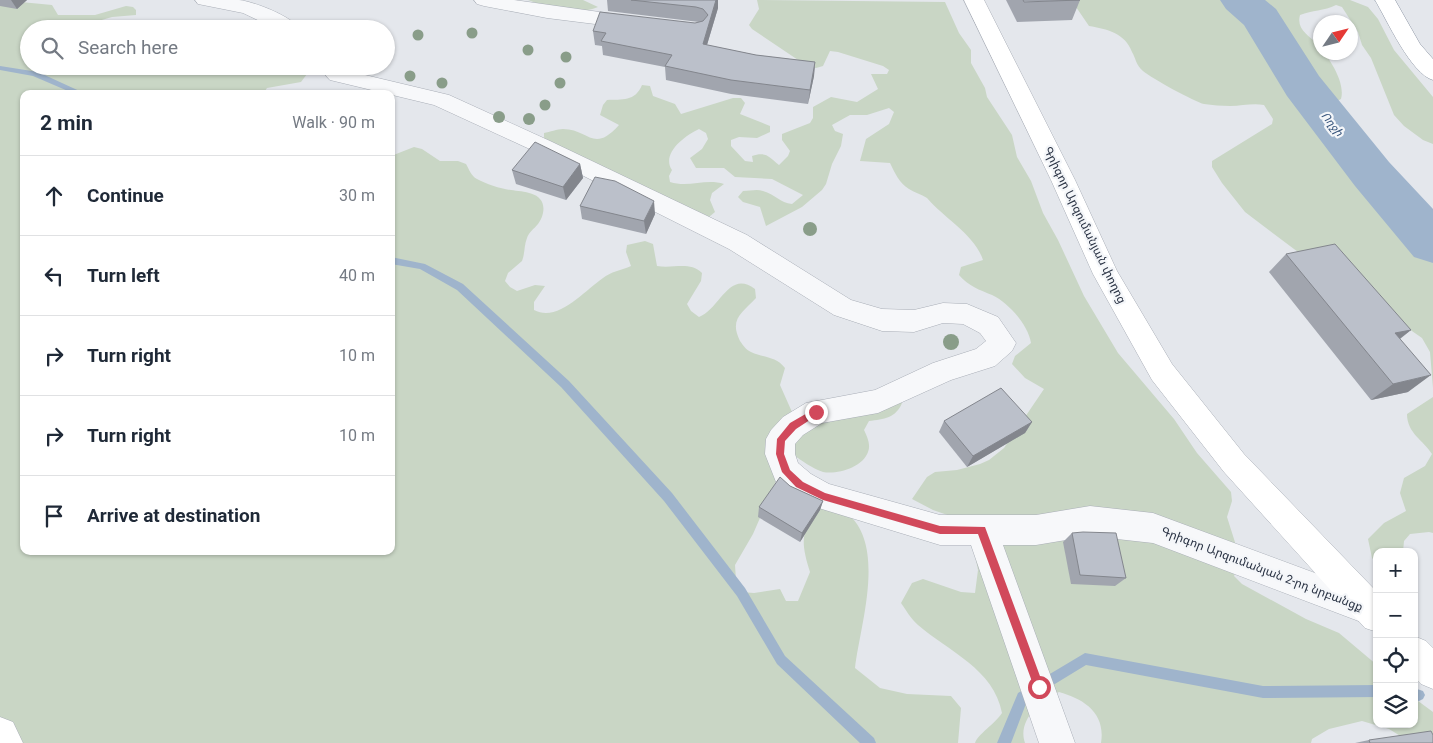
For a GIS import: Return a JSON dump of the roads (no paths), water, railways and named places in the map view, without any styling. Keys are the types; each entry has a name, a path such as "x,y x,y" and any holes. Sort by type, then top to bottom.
{"main road":[{"name":"Գրիգոր Արզումանյան փողոց","path":"974,0 1063,180 1106,274 1162,372 1234,464 1373,612"},
{"path":"1385,0 1412,47 1433,73"},
{"path":"1418,657 1433,672"},
{"path":"0,734 5,743"}],"street":[{"path":"205,0 238,4 268,14 277,20"},
{"path":"484,0 547,12 658,25"},
{"name":"Գրիգոր Արզումանյան 2-րդ նրբանցք","path":"337,75 441,100 533,142 738,242 843,308 882,320 914,321 943,314 967,314 989,325 1003,343 985,358 943,371 878,401 816,412 793,426 781,439 780,454 787,472 800,484 823,496 940,530 1036,530 1090,522 1153,528 1373,612"},
{"path":"982,530 1057,743"}],"waterway":[{"name":"Ողջի","path":"1240,0 1261,18 1303,86 1372,174 1433,243"},
{"path":"0,68 20,71"},
{"path":"37,75 73,90"},
{"path":"395,261 422,266 460,287 565,384 668,497 741,592 781,660 869,743"},
{"path":"1004,743 1022,697 1085,659 1263,692 1373,691"}]}
